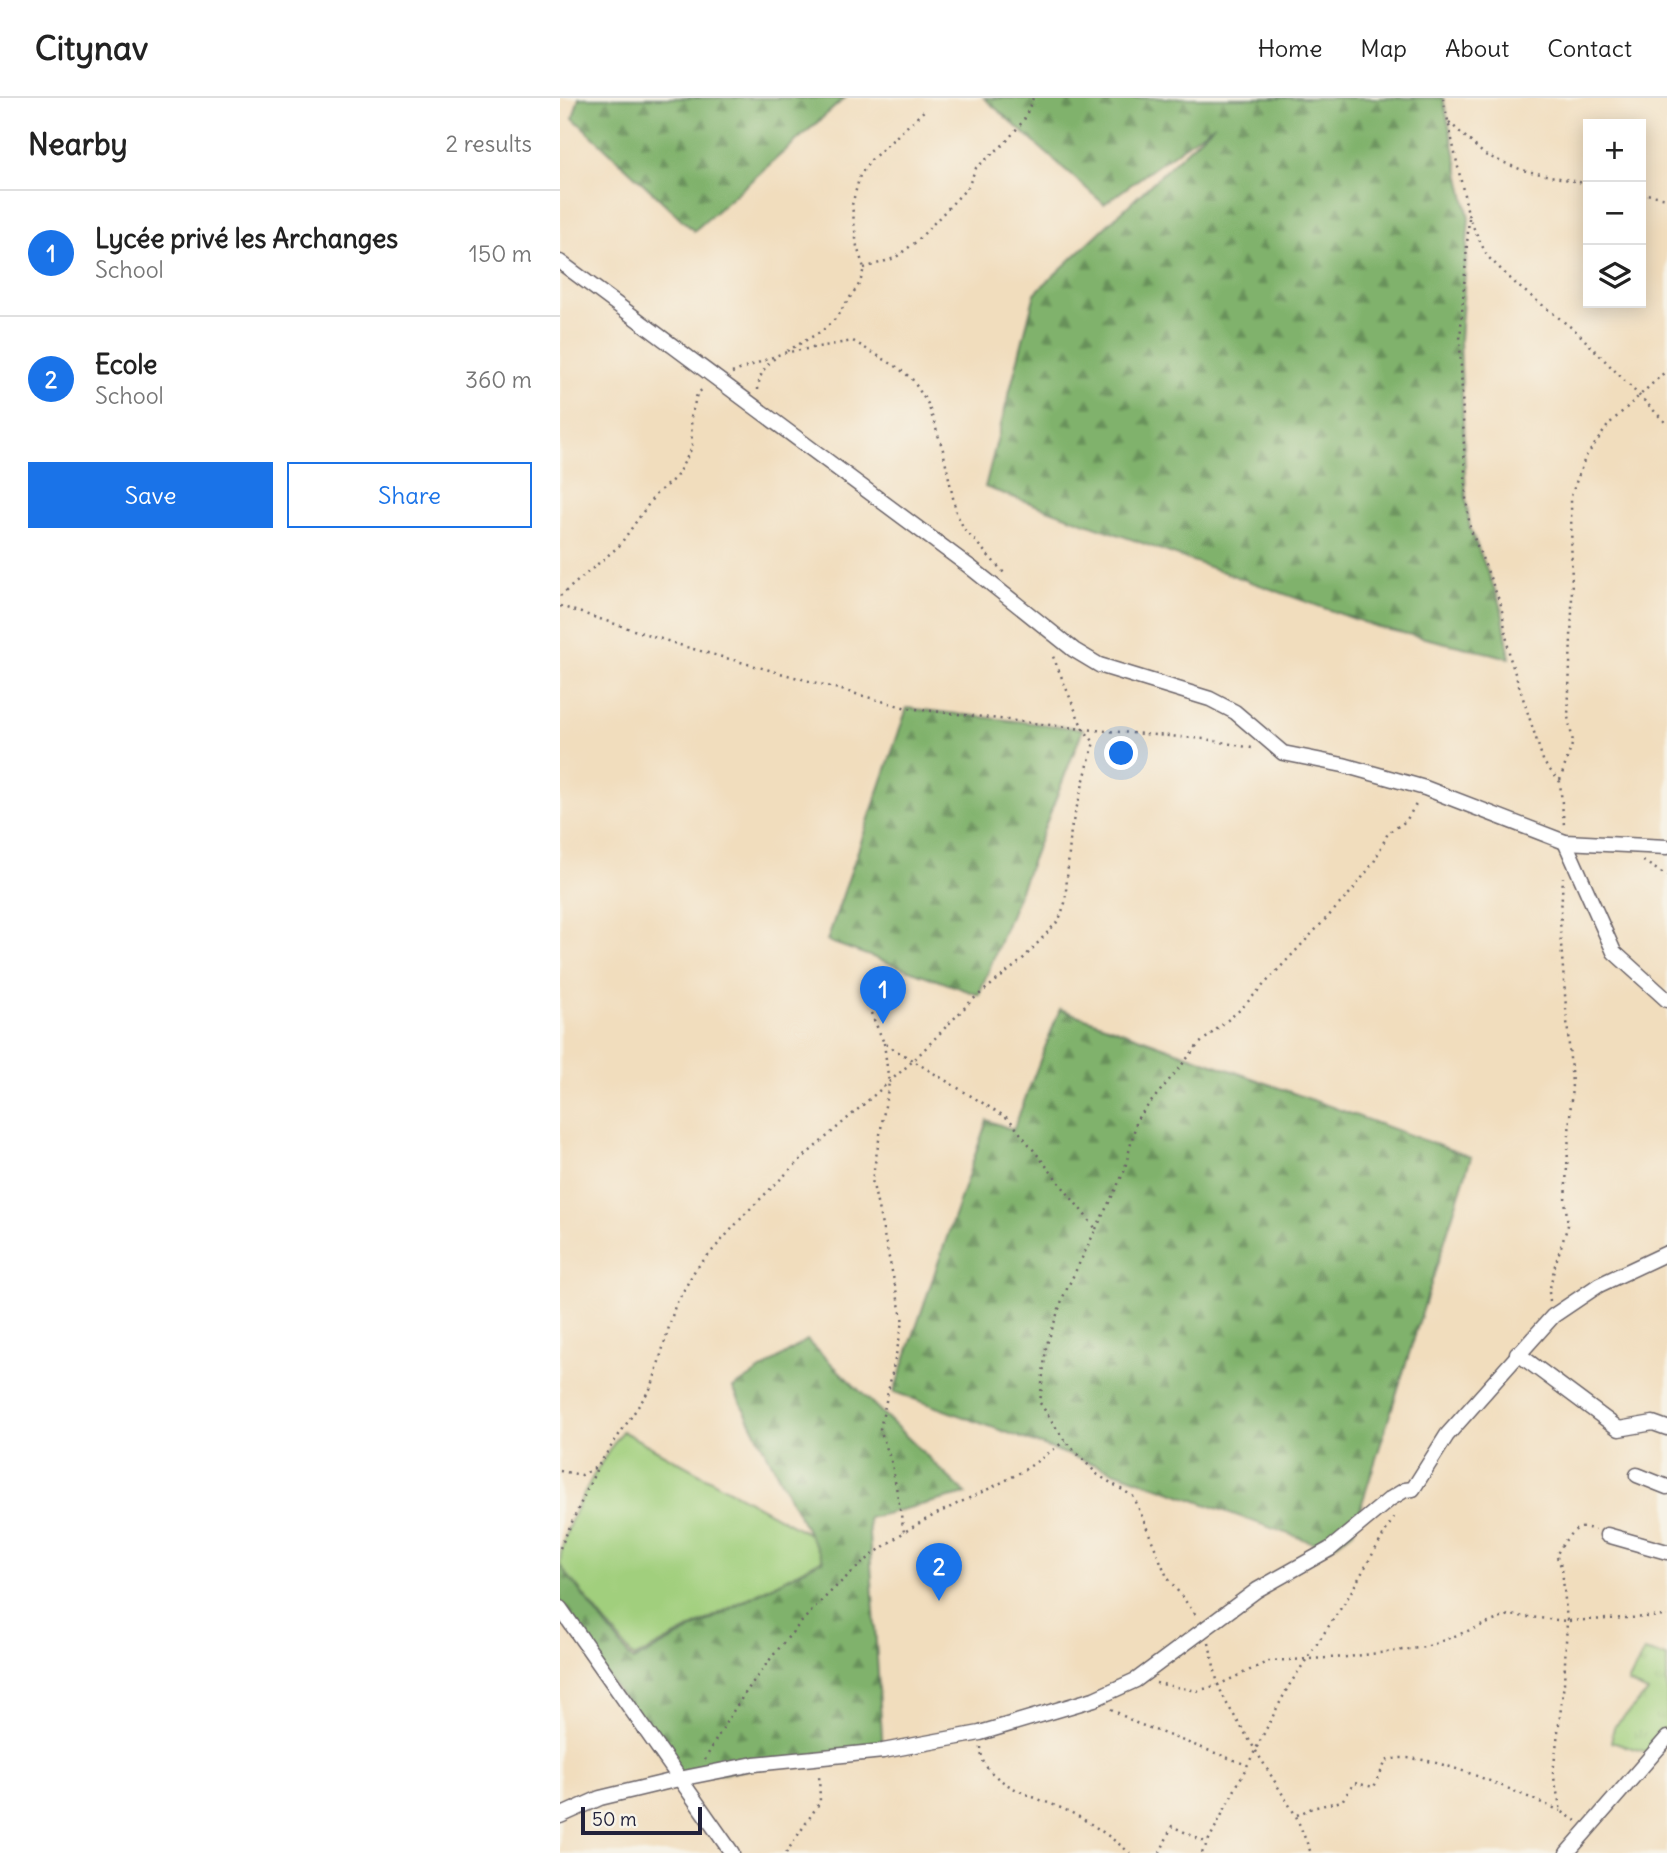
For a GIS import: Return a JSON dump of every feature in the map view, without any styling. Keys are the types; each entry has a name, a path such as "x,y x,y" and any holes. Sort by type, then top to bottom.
{"street":[{"path":"560,262 1043,623 1074,650 1099,664 1210,699 1236,712 1283,753 1343,765 1425,788 1566,842 1667,847"},
{"path":"1566,842 1614,952 1667,1000"},
{"path":"560,1816 600,1798 697,1775 883,1751 980,1733 1094,1699 1136,1680 1257,1590 1330,1549 1390,1499 1405,1490 1413,1489 1447,1436 1517,1353 1553,1316 1611,1279 1667,1253"},
{"path":"1517,1353 1619,1429 1653,1423 1667,1428"},
{"path":"1637,1475 1667,1487"},
{"path":"1608,1535 1667,1552"},
{"path":"560,1608 732,1853"},
{"path":"1567,1853 1667,1738"}],"path":[{"path":"864,268 895,258 916,242 968,187 976,168 1012,135 1024,120 1032,98"},
{"path":"1443,98 1469,218 1487,256 1518,286 1577,332 1667,424"},
{"path":"761,413 759,378 768,363 822,331 835,319 860,283 864,268 857,247 852,205 860,175 927,108"},
{"path":"1449,122 1485,155 1522,170 1583,183"},
{"path":"1646,194 1667,198"},
{"path":"1469,218 1460,340 1466,499 1470,528 1501,605 1510,658 1544,763 1560,782"},
{"path":"560,596 619,546 655,495 676,477 692,448 689,424 697,394 716,379 783,353 853,341 912,379 928,404 943,450 956,512 964,530 1009,578"},
{"path":"1566,842 1560,782 1573,741 1568,717 1573,611 1571,496 1585,458 1609,424 1667,370"},
{"path":"560,606 686,648 907,708 1083,729 1205,739 1257,748"},
{"path":"560,1548 598,1466 652,1386 675,1306 695,1270 799,1161 913,1061 971,1001 1021,961 1059,920 1065,903 1071,829 1094,742 1083,729 1062,683 1043,623"},
{"path":"1311,1853 1296,1816 1256,1753 1218,1685 1206,1628 1167,1577 1134,1497 1098,1475 1065,1441 1040,1403 1046,1347 1063,1297 1124,1172 1137,1119 1199,1044 1241,1009 1352,891 1374,862 1388,833 1406,821 1425,788"},
{"path":"1553,1316 1549,1292 1568,1225 1565,1200 1572,1084 1560,931 1564,867"},
{"path":"871,1013 884,1043 889,1083 872,1180 903,1322 880,1429 892,1464 904,1532"},
{"path":"884,1043 1009,1119 1096,1229"},
{"path":"697,1775 725,1722 764,1670 843,1581 904,1532 1016,1475 1065,1441"},
{"path":"560,1471 582,1475 598,1466"},
{"path":"1202,1853 1304,1660 1347,1599 1379,1539 1413,1489"},
{"path":"1561,1811 1553,1773 1564,1684 1566,1621 1562,1569 1556,1555 1572,1530 1585,1526 1608,1535"},
{"path":"1136,1680 1197,1691 1218,1685 1269,1661 1304,1660 1426,1647 1509,1615 1566,1621 1667,1616"},
{"path":"1094,1699 1136,1723 1247,1765"},
{"path":"980,1733 982,1759 989,1771 1005,1783 1072,1813 1110,1836 1130,1853"},
{"path":"1296,1816 1312,1808 1342,1801 1354,1783 1374,1787 1386,1761 1396,1756 1439,1762 1561,1811 1590,1828"},
{"path":"786,1853 820,1802 818,1758"},
{"path":"1160,1853 1172,1826 1208,1843"}],"green space":[{"path":"579,98 845,98 694,231 573,118"},
{"path":"984,98 1443,98 1469,218 1460,340 1466,499 1470,528 1501,605 1510,658 1377,627 985,487 1035,293 1215,124 1104,204"},
{"path":"907,708 1083,729 979,995 827,941"},
{"path":"1060,1009 1471,1157 1353,1532 1330,1549 894,1392 987,1120 1013,1130"},
{"path":"807,1340 966,1494 868,1518 883,1751 679,1779 560,1608 560,1565 633,1661 822,1560 733,1388"},
{"path":"622,1431 809,1534 823,1559 634,1658 560,1565 562,1549 574,1514"},
{"path":"1644,1651 1667,1657 1667,1738 1654,1754 1611,1742 1614,1727 1648,1692 1628,1683"}],"place":[{"name":"Lycée privé les Archanges","path":"883,1024"},
{"name":"Ecole","path":"939,1601"}]}
